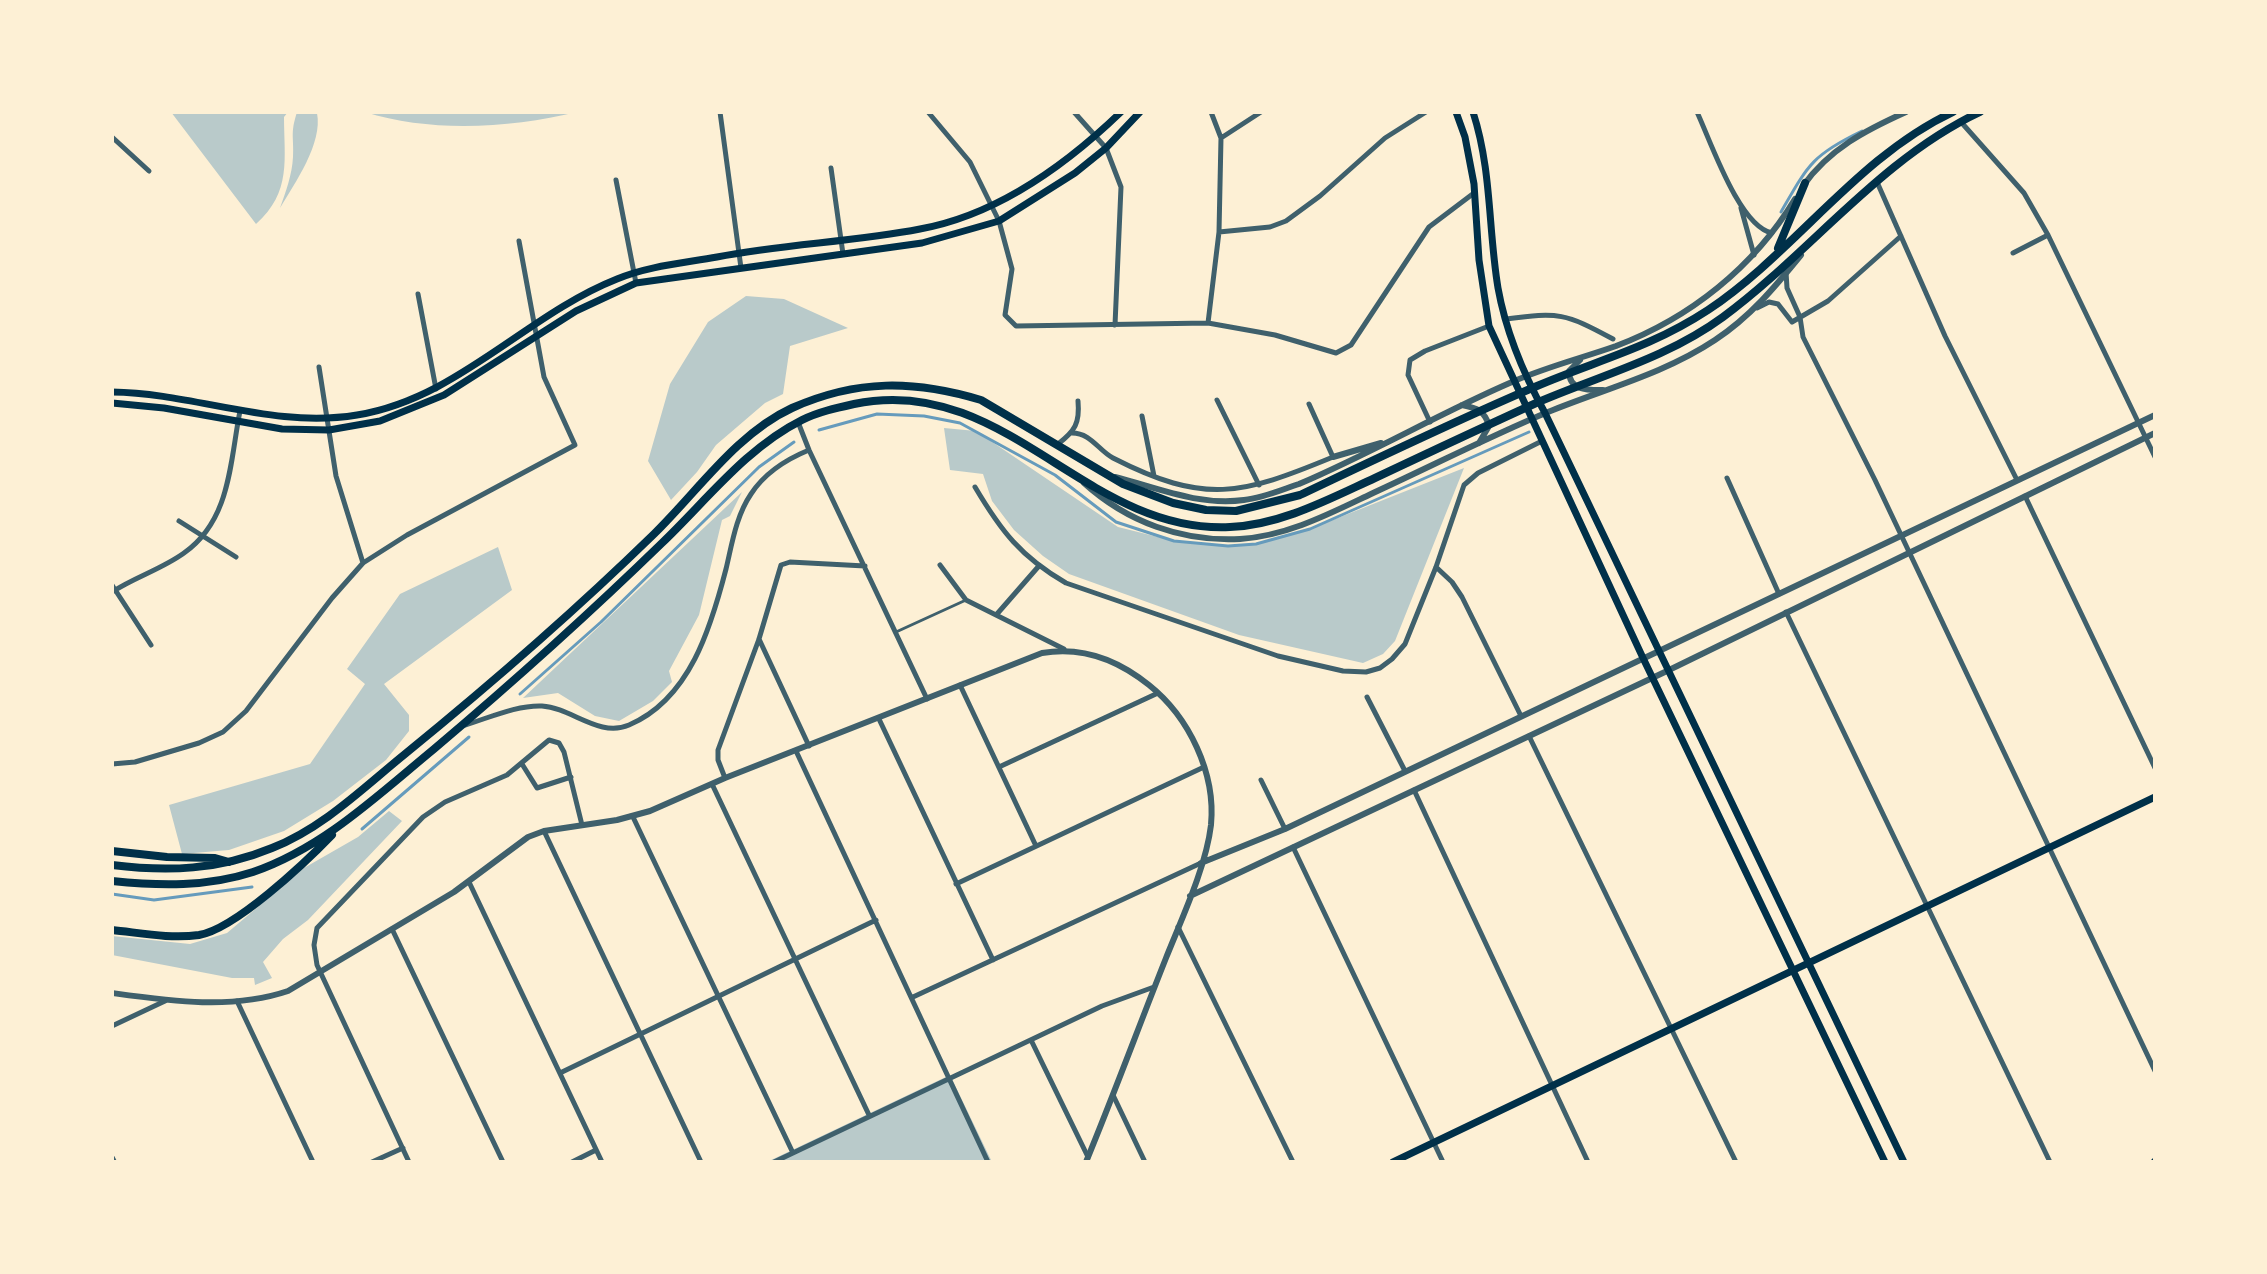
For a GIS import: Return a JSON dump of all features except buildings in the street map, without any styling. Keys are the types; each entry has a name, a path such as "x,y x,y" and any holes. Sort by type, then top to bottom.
{"main road":[{"path":"112,392 163,395 269,417 327,419 383,410 436,388 596,289 634,273 738,253 921,229 993,206 1058,165 1121,112"},
{"path":"112,403 164,408 282,429 329,430 380,421 438,398 576,311 636,283 922,243 999,221 1046,193 1106,148 1140,112"},
{"path":"1456,112 1465,137 1475,193 1479,260 1489,326 1540,442 1885,1162"},
{"path":"1473,112 1487,166 1493,248 1505,319 1525,377 1904,1162"},
{"path":"112,865 175,869 230,862 286,842 324,819 453,715 602,584 745,440 775,417 826,396 874,385 911,385 981,400 1146,495 1206,510 1236,511 1300,495 1506,399 1648,344 1710,308 1910,136 1953,112"},
{"path":"112,930 199,935 218,929 239,915 293,871 342,824 460,727 607,596 748,458 798,422 835,408 881,398 913,399 985,421 1137,510 1172,521 1222,527 1256,524 1293,514 1540,402 1656,356 1720,320 1877,182 1926,143 1980,112"},
{"path":"1776,254 1805,183"},
{"path":"947,407 952,392"},
{"path":"1393,1162 2155,797"},
{"path":"112,881 183,885 233,877 276,862 342,824"},
{"path":"112,851 215,858 230,862"}],"street":[{"path":"720,112 741,268"},
{"path":"928,112 970,162 993,206 1012,269 1004,310 1016,326 1208,323 1275,335 1329,352 1345,350 1429,227 1475,193"},
{"path":"1074,112 1106,148 1121,187 1115,325"},
{"path":"1208,323 1219,232 1221,138 1211,112"},
{"path":"1221,138 1261,112"},
{"path":"1219,232 1270,227 1286,221 1320,196 1385,138 1426,112"},
{"path":"1697,112 1741,207 1754,257"},
{"path":"1109,475 1187,498 1245,500 1299,484 1513,381 1620,344 1681,314 1754,257 1774,233 1805,183 1826,159 1848,141 1906,112"},
{"path":"1961,121 2024,193 2048,235 2155,457"},
{"path":"112,137 149,171"},
{"path":"831,168 843,255"},
{"path":"616,180 636,283"},
{"path":"1877,182 1945,336 2017,480"},
{"path":"1741,207 1759,228 1774,233"},
{"path":"2013,253 2048,235"},
{"path":"1792,322 1828,301 1901,236"},
{"path":"1073,473 1101,499 1127,515 1153,527 1183,535 1242,539 1291,529 1545,413 1644,377 1712,342 1754,309 1813,240"},
{"path":"112,764 135,762 199,743 223,732 246,711 332,598 363,563 407,535 575,445 544,377 519,241"},
{"path":"1786,272 1788,293 1800,317 1800,327 2155,1071"},
{"path":"418,294 438,398"},
{"path":"1754,309 1769,302 1778,304 1800,327"},
{"path":"1505,319 1557,314 1613,339"},
{"path":"1430,422 1408,375 1410,360 1489,326"},
{"path":"1582,358 1569,371 1571,382 1588,390 1608,390"},
{"path":"319,367 341,497 363,563"},
{"path":"1217,400 1259,485"},
{"path":"1058,444 1072,433 1080,416 1078,401"},
{"path":"1309,404 1333,457"},
{"path":"1462,405 1475,407 1487,418 1489,426 1477,446"},
{"path":"151,645 113,589 172,561 202,536 218,510 232,468 240,411"},
{"path":"913,997 1201,863 1285,829 2155,415"},
{"path":"1142,416 1154,476"},
{"path":"798,422 927,699"},
{"path":"1072,433 1084,434 1111,457 1154,476 1188,488 1224,491 1259,485 1333,457 1393,440"},
{"path":"1190,896 1667,671 2155,433"},
{"path":"975,487 1015,546 1038,567 1066,583 1248,647 1354,672 1380,668 1405,644 1464,485 1469,479 1540,442"},
{"path":"460,727 515,710 540,706 560,710 605,728 619,728 653,710 675,688 702,644 739,519 749,497 773,472 809,450"},
{"path":"1727,478 1779,594"},
{"path":"2025,496 2155,768"},
{"path":"179,521 236,557"},
{"path":"725,778 719,764 718,750 783,563 865,566"},
{"path":"940,565 966,600 1064,649 1089,653 1110,661 1142,680 1158,693 1185,725 1204,767 1211,797 1211,826 1201,863 1087,1159"},
{"path":"997,614 1038,567"},
{"path":"1436,567 1462,597 1521,716"},
{"path":"1786,612 2050,1162"},
{"path":"759,639 809,746"},
{"path":"112,993 166,1000 237,1001 278,994 320,973 469,882 520,841 544,831 633,817 1042,653 1064,649"},
{"path":"960,685 1036,846"},
{"path":"999,767 1158,693"},
{"path":"1367,697 1405,771"},
{"path":"879,719 993,960"},
{"path":"1529,736 1736,1162"},
{"path":"409,1162 320,973 314,945 317,928 431,810 499,779 522,764 546,742 555,741 564,752 582,825"},
{"path":"796,751 988,1162"},
{"path":"522,764 537,788 571,777"},
{"path":"956,884 1204,767"},
{"path":"1261,780 1285,829"},
{"path":"712,784 869,1115"},
{"path":"1414,790 1588,1162"},
{"path":"633,817 793,1153"},
{"path":"544,831 701,1162"},
{"path":"1292,846 1443,1162"},
{"path":"469,882 602,1162"},
{"path":"560,1073 876,920"},
{"path":"1178,927 1293,1162"},
{"path":"392,929 503,1162"},
{"path":"774,1162 1102,1006 1154,987"},
{"path":"112,1026 166,1000"},
{"path":"237,1001 313,1162"},
{"path":"1031,1040 1087,1159"},
{"path":"1113,1095 1145,1162"},
{"path":"372,1162 403,1148"},
{"path":"572,1162 596,1150"}],"lane":[{"path":"895,632 966,600"}],"shaded area":[{"path":"171,112 288,112 284,117 285,161 281,187 268,212 256,224"},
{"path":"297,112 317,113 316,137 300,175 280,208 291,170"},
{"path":"365,112 577,112 525,122 471,126 417,123"},
{"path":"746,296 784,299 848,328 790,346 783,394 765,403 716,445 671,500 648,461 670,384 708,322"},
{"path":"944,428 976,431 1118,527 1174,541 1228,546 1256,544 1310,529 1464,468 1395,641 1383,654 1363,663 1239,635 1069,574 1014,530 992,501 983,474 950,470"},
{"path":"742,492 730,516 722,520 699,615 669,671 672,682 653,701 619,721 595,716 558,693 523,698"},
{"path":"498,547 512,590 384,684 409,715 409,731 386,760 333,801 284,831 229,850 182,854 169,805 310,764 365,684 347,669 400,594"},
{"path":"389,811 402,821 308,920 283,939 263,962 272,978 255,985 254,978 232,978 112,955 112,936 190,944 227,933 304,868 358,837"},
{"path":"950,1075 992,1162 767,1162"}],"waterway":[{"path":"1781,212 1813,163 1832,147 1862,131"},
{"path":"819,430 877,414 924,416 960,423 1055,475 1116,522 1174,541 1228,546 1256,544 1310,529 1529,432"},
{"path":"520,694 601,622 759,467 794,442"},
{"path":"362,829 469,737"},
{"path":"112,894 154,900 252,887"}]}
